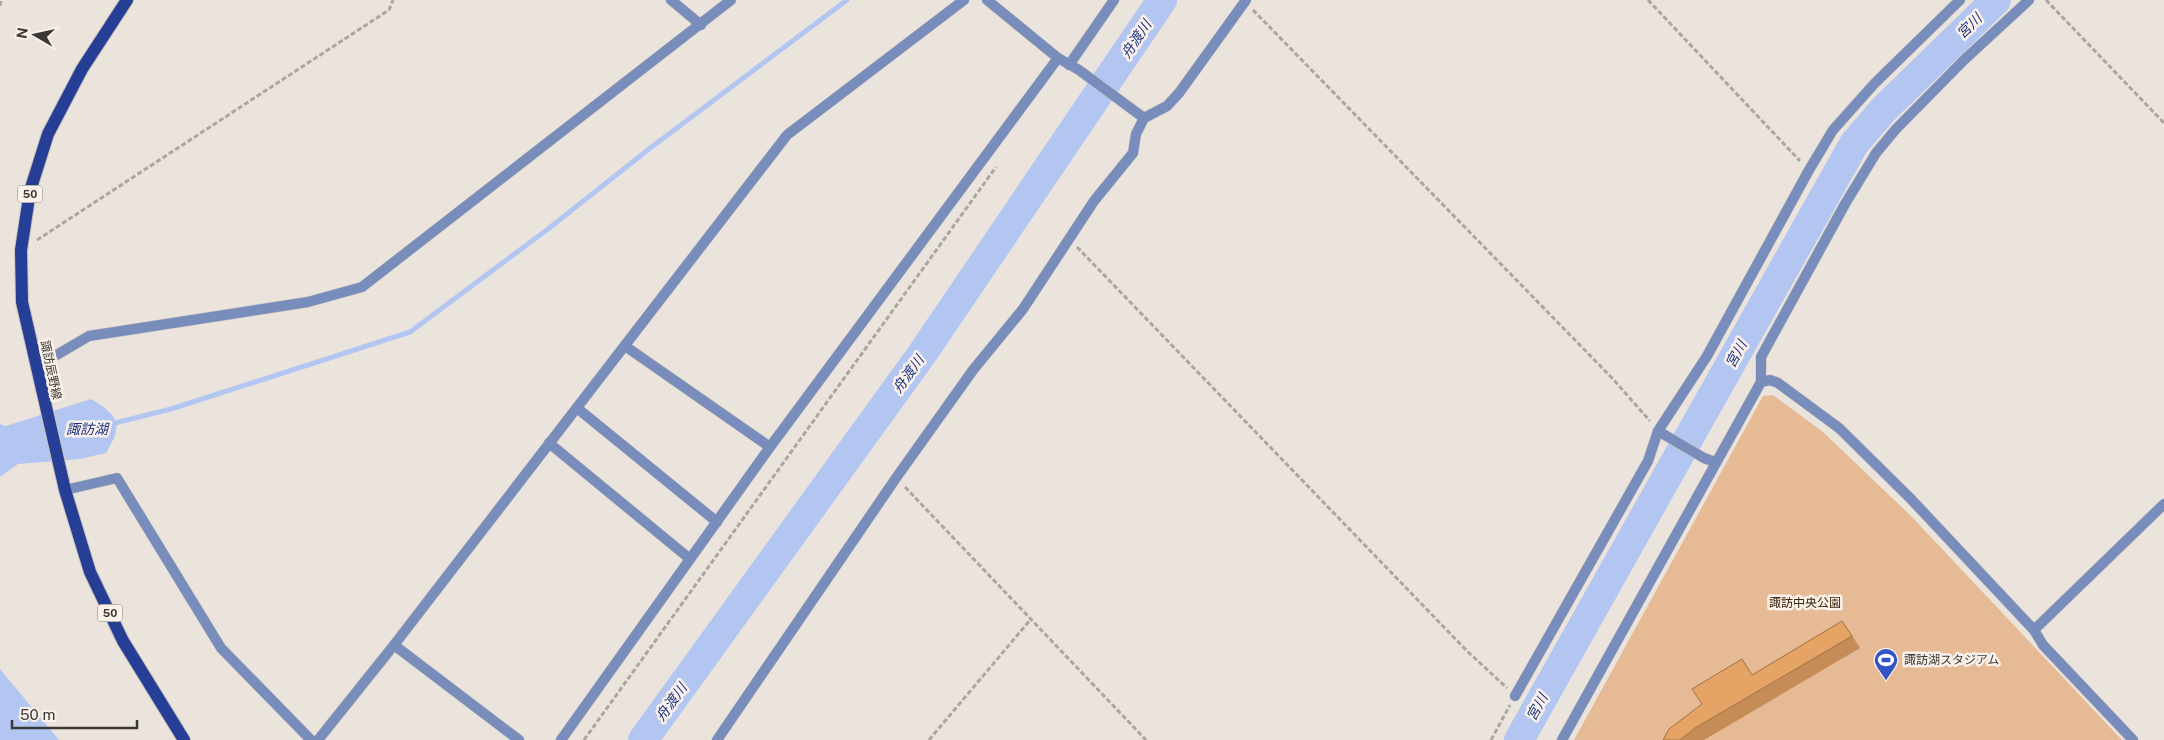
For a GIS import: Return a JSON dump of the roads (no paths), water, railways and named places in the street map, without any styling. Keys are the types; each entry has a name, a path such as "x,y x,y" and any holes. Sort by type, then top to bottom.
{"main road":[{"name":"諏訪辰野線","path":"127,0 82,69 48,134 30,192 21,250 22,302 65,490 90,572 123,641 184,740"}],"street":[{"path":"671,0 701,25"},
{"path":"36,367 89,336 308,302 362,287 731,0"},
{"path":"318,740 394,645 787,135 964,0"},
{"path":"987,0 1058,58 1140,115"},
{"path":"1074,68 1114,0"},
{"path":"1515,696 1648,461 1661,433 1707,356 1833,130 1874,84 1960,0"},
{"path":"1562,740 1760,382 1760,357 1845,204 1876,153 1896,129 1964,60 2029,0"},
{"path":"1140,115 1167,106 1179,93 1245,1"},
{"path":"561,740 770,447 1058,58"},
{"path":"717,740 896,478 973,370 1023,309 1094,201 1133,153 1140,115"},
{"path":"625,346 770,447"},
{"path":"1760,382 1770,380 1778,383 1839,428 1915,503 2034,630 2043,645 2133,740"},
{"path":"577,408 717,522"},
{"path":"1661,433 1704,458 1715,462"},
{"path":"549,443 690,559"},
{"path":"65,490 117,478 222,648 311,740"},
{"path":"2034,630 2164,504"},
{"path":"394,645 519,740"}],"water":[{"name":"諏訪湖","path":"91,399 108,411 116,422 115,435 106,453 80,459 18,464 0,477 0,424 6,426"},
{"path":"0,669 59,740 0,740"}],"waterway":[{"path":"111,424 171,409 410,332 847,0"},
{"name":"舟渡川","path":"643,740 922,354 1162,0"},
{"name":"宮川","path":"1519,740 1854,144 1883,110 1996,0"}],"place":[{"name":"諏訪湖スタジアム","path":"1886,681"}],"park label":[{"name":"諏訪中央公園","path":"1805,603"}]}
